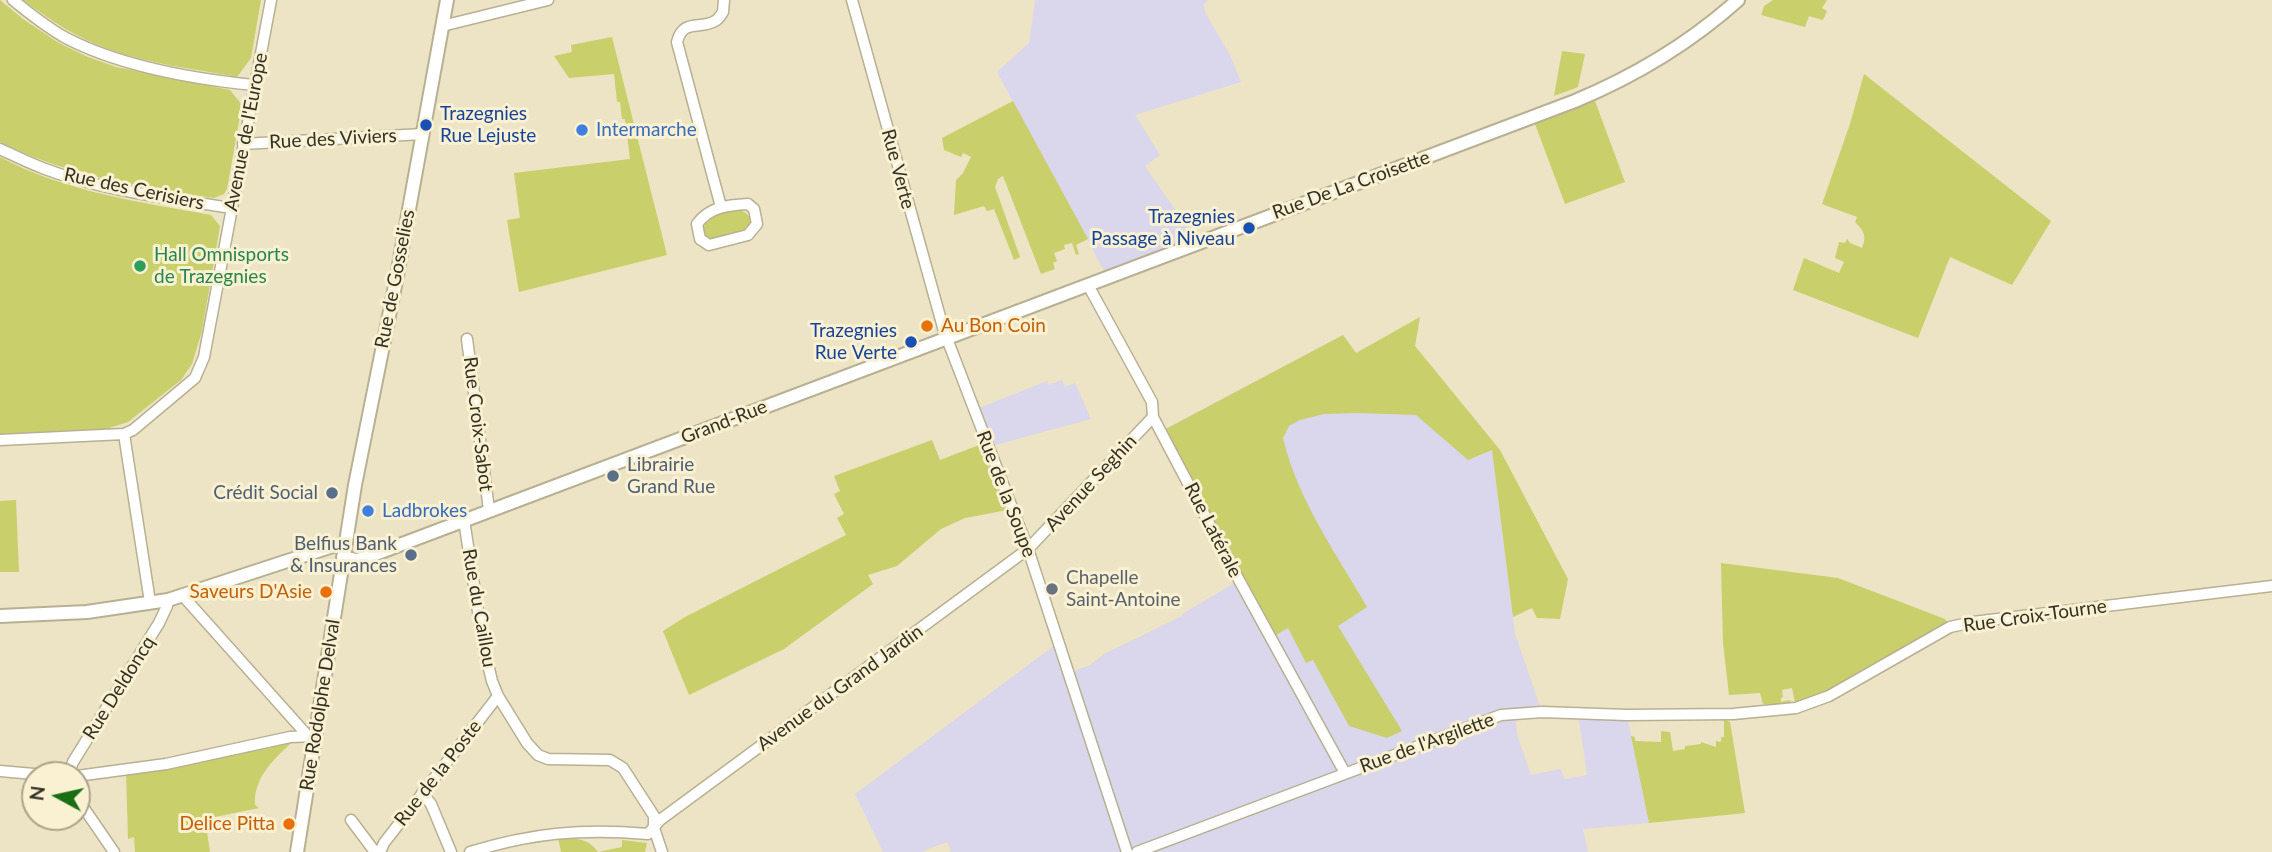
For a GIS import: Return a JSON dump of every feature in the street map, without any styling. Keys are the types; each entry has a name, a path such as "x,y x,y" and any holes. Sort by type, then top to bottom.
{"main road":[{"name":"Rue de Gosselies","path":"344,551 447,0"},
{"name":"Rue De La Croisette","path":"946,338 1603,89 1668,53 1738,0"},
{"name":"Grand-Rue","path":"0,617 87,612 168,600 333,546 355,560 365,558 946,338"},
{"name":"Rue Rodolphe Delval","path":"297,852 312,736 344,551"}],"street":[{"path":"13,0 64,37 122,61 254,85"},
{"name":"Avenue de l'Europe","path":"124,434 133,430 195,378 204,357 271,0"},
{"path":"442,26 548,0"},
{"path":"721,207 677,42 680,33 687,27 715,21 723,12 724,0"},
{"name":"Rue Verte","path":"852,0 946,338"},
{"name":"Rue des Viviers","path":"243,144 423,134"},
{"name":"Rue des Cerisiers","path":"0,149 43,169 75,179 144,194 231,208"},
{"path":"748,204 754,209 757,224 754,230 709,245 704,243 700,239 697,224 707,213 721,207 748,204"},
{"name":"Rue Latérale","path":"1088,285 1152,402 1153,417 1345,773"},
{"name":"Rue de la Soupe","path":"946,338 1028,549 1127,852"},
{"name":"Rue Croix-Sabot","path":"467,339 489,510"},
{"name":"Avenue Seghin","path":"1028,549 1153,417"},
{"path":"0,440 124,434 150,602"},
{"name":"Rue du Caillou","path":"464,520 483,644 498,696 527,743 538,755 548,759 610,760 623,768 654,816 654,828"},
{"name":"Avenue du Grand Jardin","path":"654,828 660,820 1028,549"},
{"name":"Rue Croix-Tourne","path":"1733,714 1796,708 1829,696 1950,627 2272,586"},
{"path":"183,596 312,736"},
{"name":"Rue Deldoncq","path":"74,761 159,623 168,600"},
{"name":"Rue de la Poste","path":"380,852 383,843 498,696"},
{"name":"Rue de l'Argilette","path":"1137,852 1501,715 1733,714"},
{"path":"91,774 166,764 312,736"},
{"path":"0,771 21,773"},
{"path":"422,793 431,804 451,852"},
{"path":"91,818 114,852"},
{"path":"351,820 375,852"},
{"path":"470,852 507,841 546,834 618,831 648,834 654,828 662,852"}],"shaded area":[{"path":"1035,0 1209,0 1203,4 1206,14 1231,57 1241,82 1135,115 1160,155 1145,166 1198,243 1108,278 997,72 1029,43"},
{"path":"1343,335 1356,353 1492,449 1515,634 1542,712 1515,714 1517,734 1531,775 1560,769 1565,779 1587,775 1578,714 1627,715 1649,823 1583,829 1588,852 951,852 947,842 921,852 883,852 855,794 1059,642 1069,673 1090,665 1104,654 1182,616 1238,581 1162,431"},
{"path":"1062,380 1065,387 1075,383 1091,419 988,447 974,410 1047,381 1049,385"}],"green space":[{"path":"0,0 59,43 88,57 116,67 230,90 242,105 224,194 214,198 104,179 51,164 0,142"},
{"path":"23,0 261,0 251,58 237,77 155,62 108,49 64,28"},
{"path":"1773,0 1827,0 1822,8 1827,11 1823,20 1809,16 1805,27 1761,15 1764,6"},
{"path":"612,37 667,255 519,292 507,220 520,218 514,173 630,159 625,119 622,119 620,102 617,102 614,74 569,78 554,56 572,52 571,45"},
{"path":"1562,51 1585,54 1578,87 1554,96"},
{"path":"1864,74 2051,221 2012,285 1950,257 1918,338 1793,290 1804,258 1839,273 1844,262 1835,258 1839,242 1845,243 1847,239 1862,248 1864,244 1864,234 1855,222 1857,217 1822,204"},
{"path":"1013,101 1088,239 1076,245 1079,254 1076,255 1072,243 1064,245 1065,249 1054,253 1057,261 1053,263 1055,269 1041,274 1003,176 998,179 995,187 1020,257 1014,260 994,209 987,211 984,206 954,215 956,180 971,157 963,153 961,157 944,150 942,138"},
{"path":"1595,101 1625,182 1565,204 1535,124"},
{"path":"0,157 50,179 77,187 211,215 220,226 202,331 192,364 181,380 128,422 106,429 0,434"},
{"path":"737,210 749,216 751,224 747,228 726,237 709,240 704,236 703,228 709,220 722,213"},
{"path":"1420,317 1415,346 1500,450 1568,579 1560,619 1537,618 1532,608 1513,617 1492,450 1468,460 1416,415 1324,414 1300,420 1289,426 1283,438 1298,483 1367,607 1338,626 1402,731 1387,738 1349,726 1313,660 1306,663 1288,628 1271,638 1162,431 1343,335 1356,353"},
{"path":"932,440 940,460 987,442 1013,509 965,518 941,529 897,566 868,575 873,584 784,649 689,695 663,631 685,617 846,535 837,518 844,514 834,494 840,491 834,476"},
{"path":"16,500 19,572 0,572 0,501"},
{"path":"1721,563 1838,578 1945,619 1950,627 1796,708 1792,688 1782,690 1781,698 1781,702 1791,702 1770,705 1763,704 1760,693 1729,695 1723,643"},
{"path":"1724,719 1730,722 1745,813 1649,823 1631,736 1635,737 1635,741 1661,742 1661,731 1670,732 1673,751 1701,742 1716,747 1716,741 1721,742 1721,737 1724,737"},
{"path":"294,741 261,777 255,795 255,805 259,808 205,819 210,852 135,852 134,837 128,839 126,772"},
{"path":"558,838 585,841 598,852 561,852"},
{"path":"622,840 647,843 645,852 598,852 622,847"}],"place":[{"name":"Trazegnies Rue Lejuste","path":"426,125"},
{"name":"Intermarche","path":"582,130"},
{"name":"Trazegnies Passage à Niveau","path":"1249,228"},
{"name":"Hall Omnisports de Trazegnies","path":"140,266"},
{"name":"Au Bon Coin","path":"927,326"},
{"name":"Trazegnies Rue Verte","path":"911,342"},
{"name":"Librairie Grand Rue","path":"613,476"},
{"name":"Crédit Social","path":"332,493"},
{"name":"Ladbrokes","path":"368,511"},
{"name":"Belfius Bank & Insurances","path":"411,555"},
{"name":"Chapelle Saint-Antoine","path":"1052,589"},
{"name":"Saveurs D'Asie","path":"326,592"},
{"name":"Delice Pitta","path":"289,824"}]}
